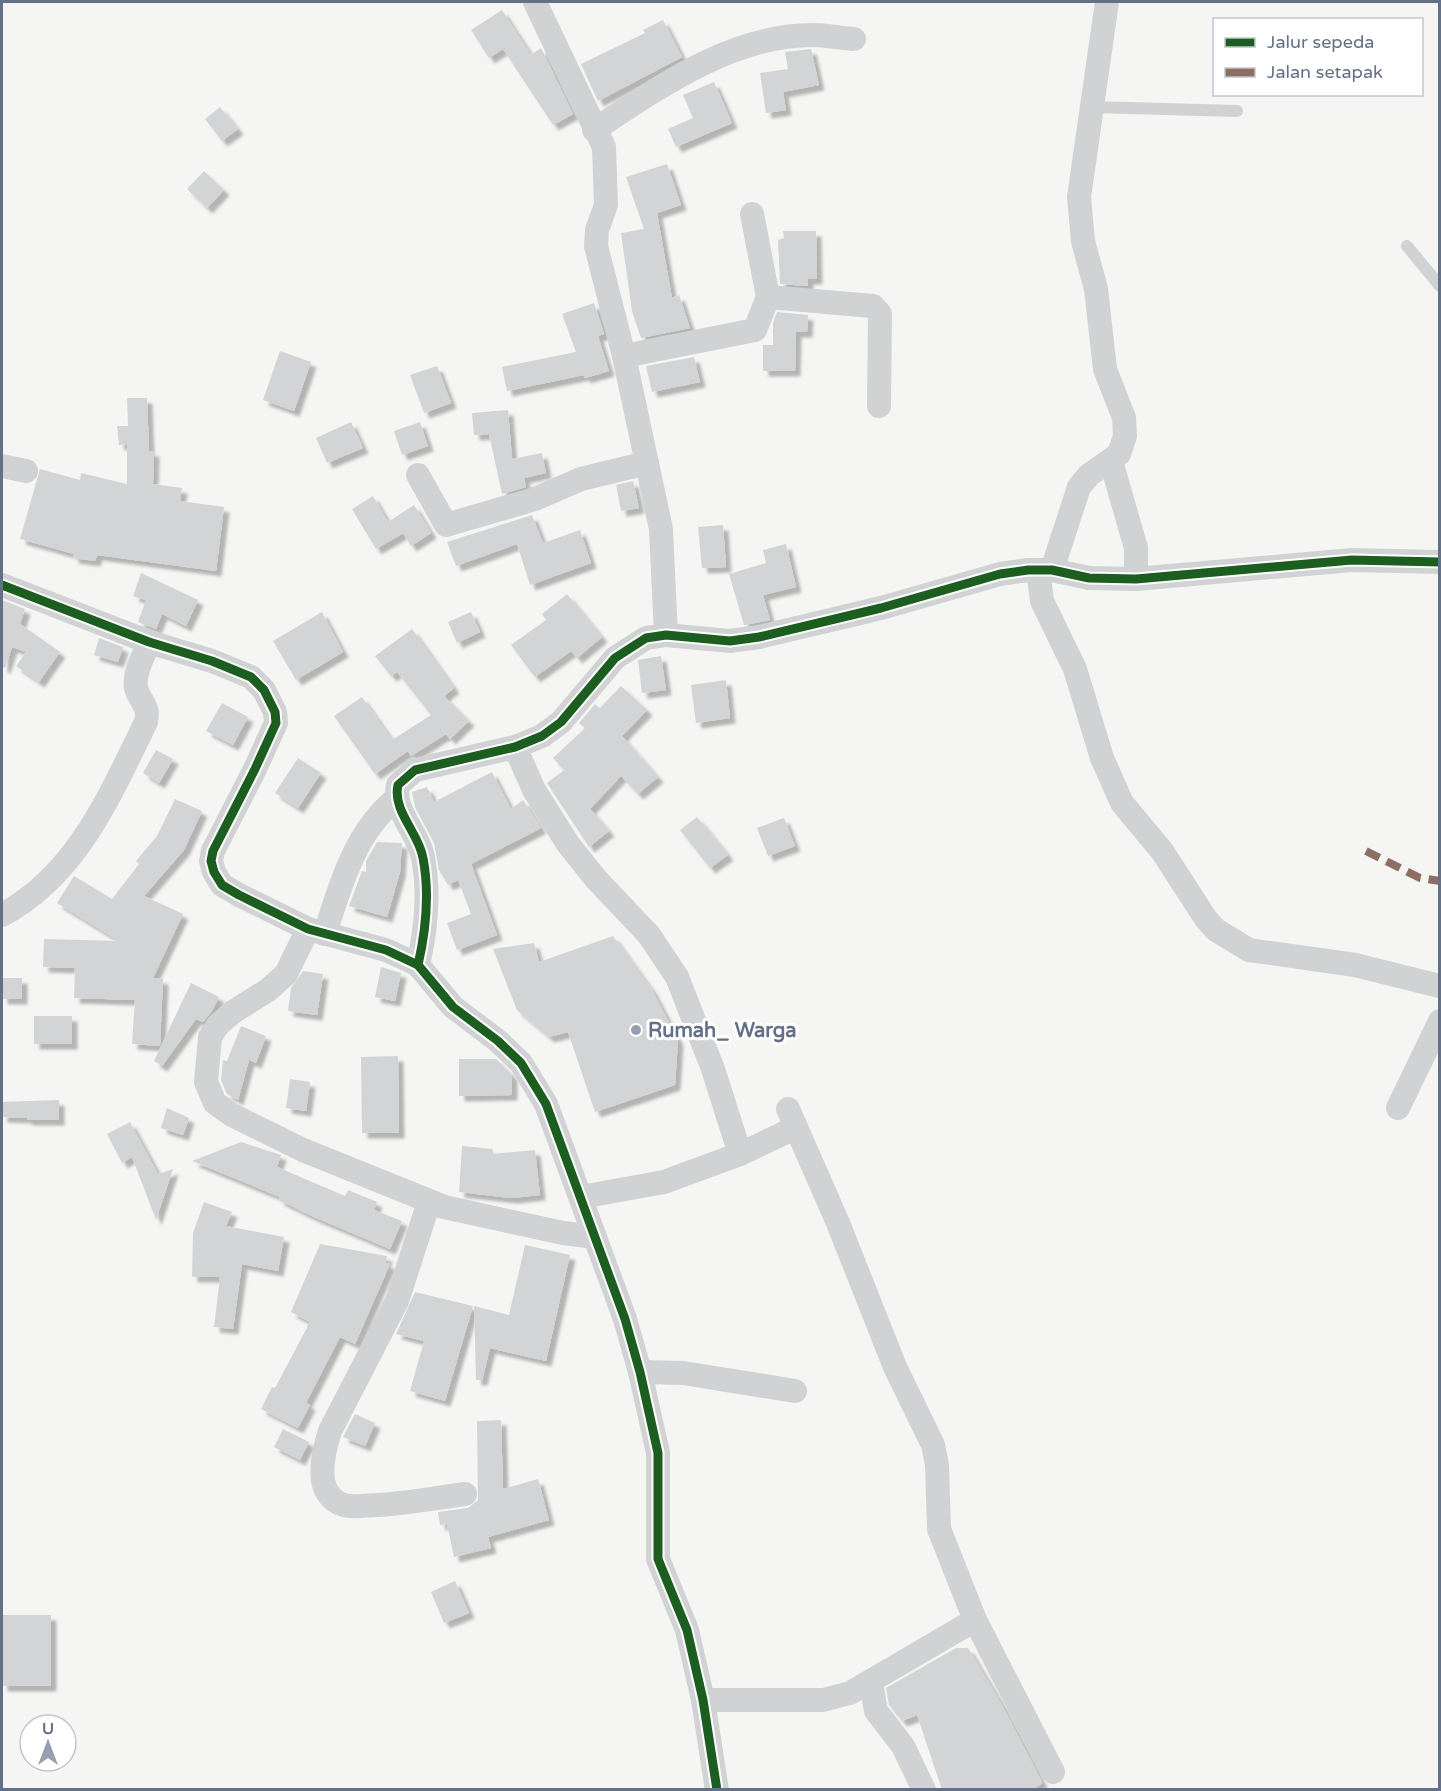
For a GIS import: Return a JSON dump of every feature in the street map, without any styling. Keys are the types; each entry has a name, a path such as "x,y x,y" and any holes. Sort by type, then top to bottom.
{"street":[{"path":"535,2 604,147 607,190 602,219 597,230 596,246 624,356 661,529 666,635"},
{"path":"1107,2 1079,197 1083,241 1096,289 1105,369 1124,418 1125,436 1119,454 1089,475 1079,488 1045,570 1042,601 1075,669 1102,758 1122,802 1156,843 1206,919 1216,930 1249,950 1355,965 1440,986"},
{"path":"594,130 663,84 751,44 811,35 854,39"},
{"path":"624,356 755,330 768,297 752,214"},
{"path":"768,297 873,306 880,314 879,406"},
{"path":"1111,461 1136,548 1136,579"},
{"path":"418,475 446,525 535,499 581,479 647,463"},
{"path":"2,466 26,471"},
{"path":"418,965 425,932 427,895 423,858 397,798 398,784 415,770 515,747 542,736 561,722 622,653 646,638 666,635 730,641 759,637 881,608 1000,574 1045,570 1089,578 1136,579 1352,560 1440,562"},
{"path":"2,585 149,642 212,661 251,677 271,701 276,723 217,841 211,861 222,885 317,931 386,950 418,965 453,1007 498,1041 525,1068 546,1104 625,1319 640,1372 658,1453 658,1559 687,1630 704,1700 717,1790"},
{"path":"2,915 20,905 51,880 78,846 103,808 146,722 147,707 136,689 136,677 149,642"},
{"path":"515,747 534,790 568,844 596,879 649,935 677,977 713,1069 740,1154"},
{"path":"397,798 375,817 358,844 317,931 286,974 268,990 226,1018 210,1037 206,1082 210,1094 215,1103 232,1115 303,1150 444,1208 563,1233 595,1236"},
{"path":"1398,1108 1440,1021"},
{"path":"581,1197 664,1182 740,1154 791,1119 838,1223 895,1367 933,1445 937,1466 939,1529 975,1620 1053,1772"},
{"path":"429,1202 397,1300 330,1431 323,1454 324,1484 330,1496 345,1506 395,1504 465,1494"},
{"path":"640,1372 683,1373 795,1391"},
{"path":"704,1700 823,1700 850,1693 871,1683 975,1620"},
{"path":"871,1683 876,1711 903,1746 924,1790"}],"lane":[{"path":"1092,107 1237,111"},
{"path":"1407,246 1440,286"}],"building":[{"path":"502,10 531,55 541,48 573,114 553,125 503,49 489,58 471,30"},
{"path":"663,20 682,57 598,101 581,64 645,33 643,30"},
{"path":"811,49 819,85 783,92 786,110 766,113 760,73 788,69 785,52"},
{"path":"714,82 732,123 676,147 668,129 693,118 683,95"},
{"path":"220,107 238,129 222,141 205,119"},
{"path":"667,164 681,205 657,213 672,298 679,295 690,328 641,338 632,311 621,233 644,229 626,177"},
{"path":"204,171 224,190 207,208 187,189"},
{"path":"783,231 816,231 817,279 808,279 808,286 780,284 778,240 784,238"},
{"path":"594,303 604,334 598,336 609,371 585,378 584,375 507,391 502,367 576,352 562,314"},
{"path":"777,312 808,315 807,332 796,332 795,371 763,371 763,345 773,345 773,323"},
{"path":"280,351 311,362 294,411 263,400"},
{"path":"694,357 700,382 652,392 646,366"},
{"path":"437,366 451,403 424,413 410,375"},
{"path":"127,398 147,398 149,451 154,451 153,484 182,488 180,501 224,507 216,571 97,555 95,561 73,558 74,554 20,539 40,469 80,480 81,473 127,484 127,444 119,445 117,426 128,426"},
{"path":"508,410 512,459 542,453 546,473 524,478 526,487 502,494 489,434 474,435 472,413"},
{"path":"351,422 363,448 327,463 316,438"},
{"path":"420,422 428,446 402,455 394,431"},
{"path":"633,481 639,508 621,511 616,485"},
{"path":"373,496 388,522 414,505 431,533 411,546 403,533 376,549 352,509"},
{"path":"532,515 543,543 580,530 591,563 530,585 517,544 456,566 447,542"},
{"path":"723,525 726,567 702,568 698,527"},
{"path":"786,544 796,587 763,595 770,620 744,625 729,574 766,563 763,550"},
{"path":"141,573 198,600 186,626 162,614 156,629 138,622 146,600 133,596"},
{"path":"567,594 602,637 577,658 571,651 535,677 511,645 546,620 542,614"},
{"path":"2,600 25,609 20,624 60,652 39,682 16,666 26,652 12,647 5,668 2,667"},
{"path":"322,612 343,652 296,680 273,641"},
{"path":"471,612 480,632 457,643 448,622"},
{"path":"412,629 454,688 444,696 469,721 450,739 446,734 411,756 408,751 375,774 334,716 362,697 392,740 431,715 397,672 391,676 375,656"},
{"path":"99,638 123,647 118,662 94,655"},
{"path":"661,656 666,690 642,693 638,660"},
{"path":"726,680 730,718 696,723 691,685"},
{"path":"621,686 647,710 622,736 658,777 638,794 621,776 590,809 609,831 589,847 547,783 564,770 553,758 585,728 579,723 595,704 600,708"},
{"path":"222,703 248,717 233,745 206,731"},
{"path":"156,750 173,759 159,783 143,773"},
{"path":"298,758 321,773 298,808 275,793"},
{"path":"492,772 511,809 523,800 541,828 471,864 497,935 457,950 447,923 471,914 458,880 448,885 439,870 434,843 415,807 412,792 427,787 434,802"},
{"path":"175,799 202,811 184,850 144,896 183,914 153,978 163,979 160,1046 132,1044 135,1000 74,998 75,968 43,967 44,939 119,941 57,903 74,876 112,899 139,864 136,861 157,836"},
{"path":"697,817 728,855 710,868 680,830"},
{"path":"784,818 795,846 768,856 757,828"},
{"path":"377,842 402,843 400,872 387,917 349,906 362,871 366,872 366,861"},
{"name":"Rumah_ Warga","path":"613,936 652,990 678,1040 675,1085 595,1112 568,1032 549,1037 517,1010 493,949 534,943 539,962"},
{"path":"381,967 401,973 395,1001 375,997"},
{"path":"303,971 323,974 317,1015 288,1011 291,988"},
{"path":"2,978 22,978 22,999 2,999"},
{"path":"191,983 219,997 203,1022 196,1019 162,1066 154,1061"},
{"path":"34,1016 72,1016 72,1044 34,1044"},
{"path":"241,1026 266,1036 256,1063 249,1060 238,1100 227,1094 221,1080 223,1060 227,1061"},
{"path":"398,1056 399,1133 362,1133 361,1057"},
{"path":"459,1059 496,1059 512,1075 512,1095 459,1096"},
{"path":"290,1079 310,1082 306,1111 286,1108"},
{"path":"59,1100 59,1120 2,1117 2,1102"},
{"path":"167,1108 189,1118 183,1135 161,1128"},
{"path":"130,1122 158,1174 173,1169 156,1220 132,1157 122,1163 107,1134"},
{"path":"241,1142 281,1155 277,1167 345,1196 348,1190 377,1202 374,1210 402,1221 390,1249 314,1217 279,1200 280,1197 192,1161"},
{"path":"462,1146 493,1149 493,1154 535,1150 540,1195 512,1198 459,1192"},
{"path":"204,1202 232,1212 226,1226 284,1237 278,1271 242,1264 233,1329 214,1327 220,1277 192,1277 193,1233"},
{"path":"320,1244 387,1256 385,1263 390,1264 355,1344 340,1337 306,1403 310,1405 298,1428 261,1409 272,1387 275,1388 310,1322 291,1312"},
{"path":"525,1245 570,1255 546,1361 490,1348 482,1380 476,1380 474,1306 509,1315"},
{"path":"415,1292 473,1306 445,1401 410,1391 424,1341 396,1334"},
{"path":"355,1414 375,1423 365,1446 343,1437"},
{"path":"501,1420 503,1489 538,1479 549,1520 488,1537 491,1548 454,1557 447,1524 440,1525 438,1512 468,1508 478,1500 477,1421"},
{"path":"283,1429 309,1442 300,1460 274,1447"},
{"path":"455,1581 469,1613 444,1623 431,1592"},
{"path":"2,1615 51,1615 51,1686 2,1686"},
{"path":"956,1648 968,1648 1002,1705 1041,1780 1042,1783 1033,1790 942,1790 917,1715 902,1721 889,1705 886,1688"}],"marked path":[{"path":"1366,851 1420,878 1440,881"}],"cycle path":[{"path":"418,965 426,912 425,871 421,849 399,804 398,785 415,770 515,747 542,736 561,722 615,658 646,638 666,635 730,641 759,637 881,608 1000,574 1028,570 1052,570 1089,578 1136,579 1352,560 1440,562"},
{"path":"2,585 149,642 212,661 251,677 264,690 275,712 276,723 213,851 211,861 214,872 222,885 308,929 386,950 418,965 453,1007 498,1041 521,1063 546,1104 625,1319 640,1372 658,1453 658,1559 687,1630 703,1700 717,1790"}],"place":[{"name":"Rumah_ Warga","path":"636,1030"}]}
